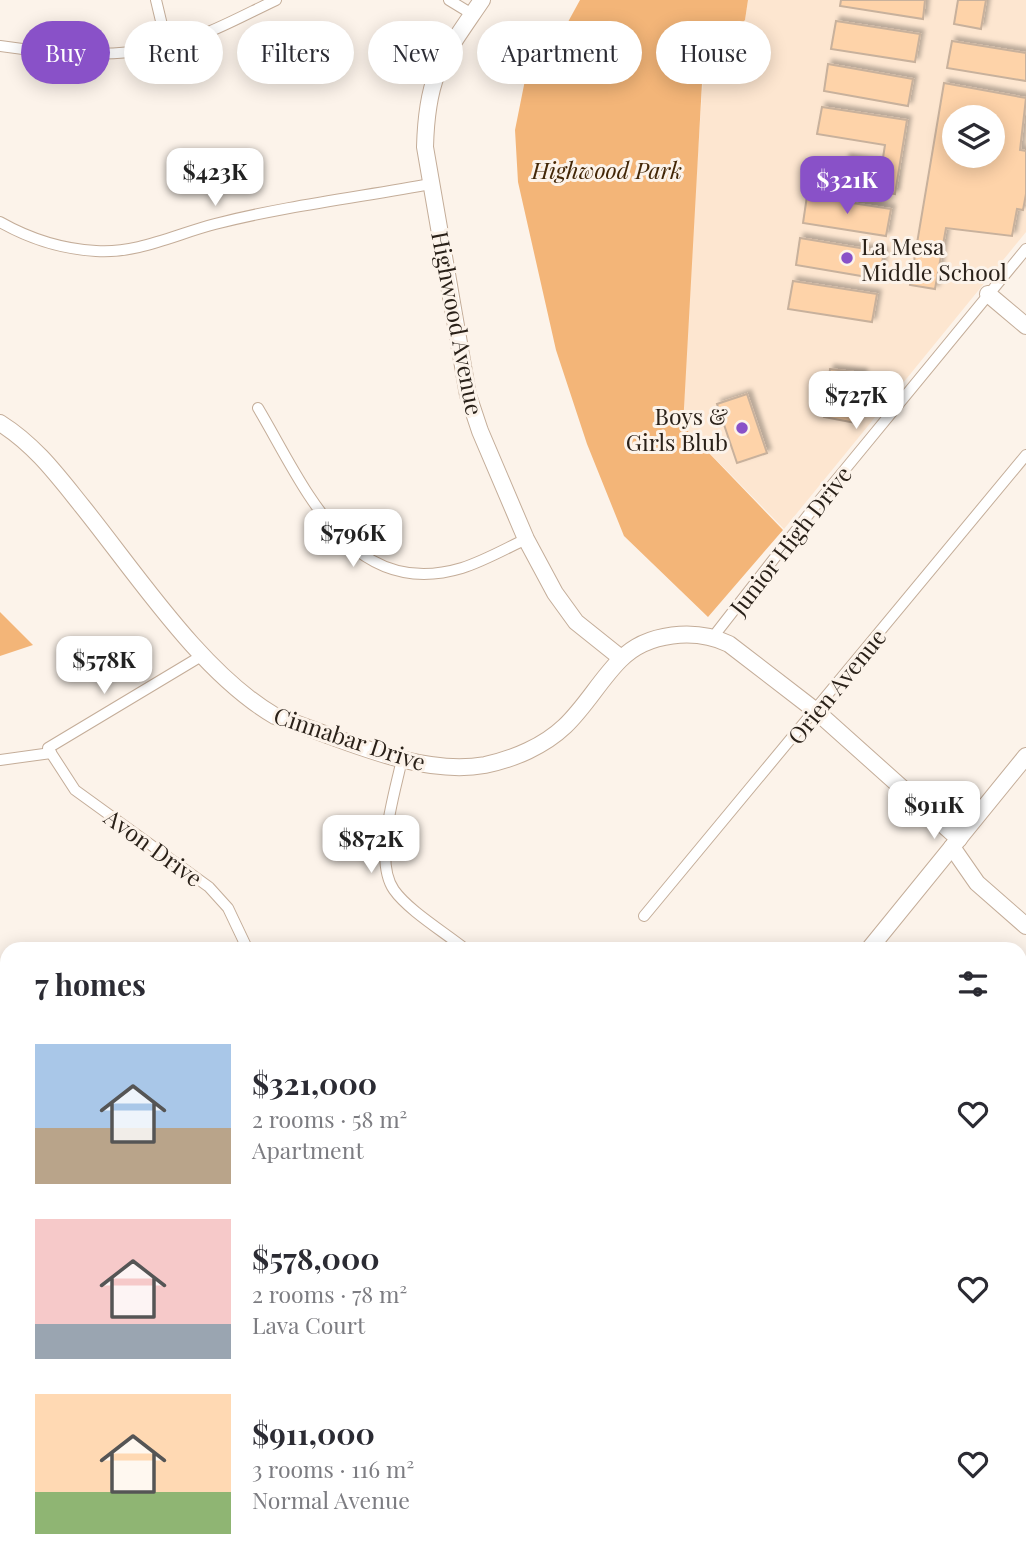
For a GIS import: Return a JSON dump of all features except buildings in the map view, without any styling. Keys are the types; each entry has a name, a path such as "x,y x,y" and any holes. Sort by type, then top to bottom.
{"street":[{"path":"156,0 161,21"},
{"path":"223,25 276,0"},
{"path":"449,0 472,14"},
{"name":"Highwood Avenue","path":"482,0 435,71 428,96 425,147 468,395 526,539 555,593 576,622 621,658"},
{"path":"0,46 29,50 124,52"},
{"path":"0,222 25,236 60,247 98,252 129,250 217,223 431,184"},
{"name":"Junior High Drive","path":"713,637 819,501 1026,249"},
{"path":"988,294 1026,327"},
{"path":"258,408 332,530 365,557 398,570 434,573 474,563 526,539"},
{"name":"Cinnabar Drive","path":"0,423 41,455 203,655 258,706 275,716 402,758 431,765 467,767 521,754 567,724 621,658 665,638 695,634 713,637 729,644 816,711 956,843 977,883 1026,926"},
{"name":"Orien Avenue","path":"644,916 1026,455"},
{"path":"0,760 51,753 48,748 203,655"},
{"name":"Avon Drive","path":"51,753 75,790 209,887 228,908 244,942"},
{"path":"875,942 1026,756"},
{"path":"402,758 384,854 387,875 395,891 457,942"}],"shaded area":[{"name":"La Mesa Middle School","path":"748,0 1026,0 1026,232 784,529 683,426 688,296 703,84 771,84 771,21 744,21"}],"green space":[{"name":"Highwood Park","path":"580,0 748,0 744,21 656,21 656,84 702,84 683,426 783,530 708,617 624,536 587,444 556,350 518,182 515,130 524,84 642,84 642,21 569,21"},
{"path":"0,612 33,645 0,656"}],"place":[{"name":"La Mesa Middle School","path":"847,258"},
{"name":"Boys & Girls Blub","path":"742,428"}]}
